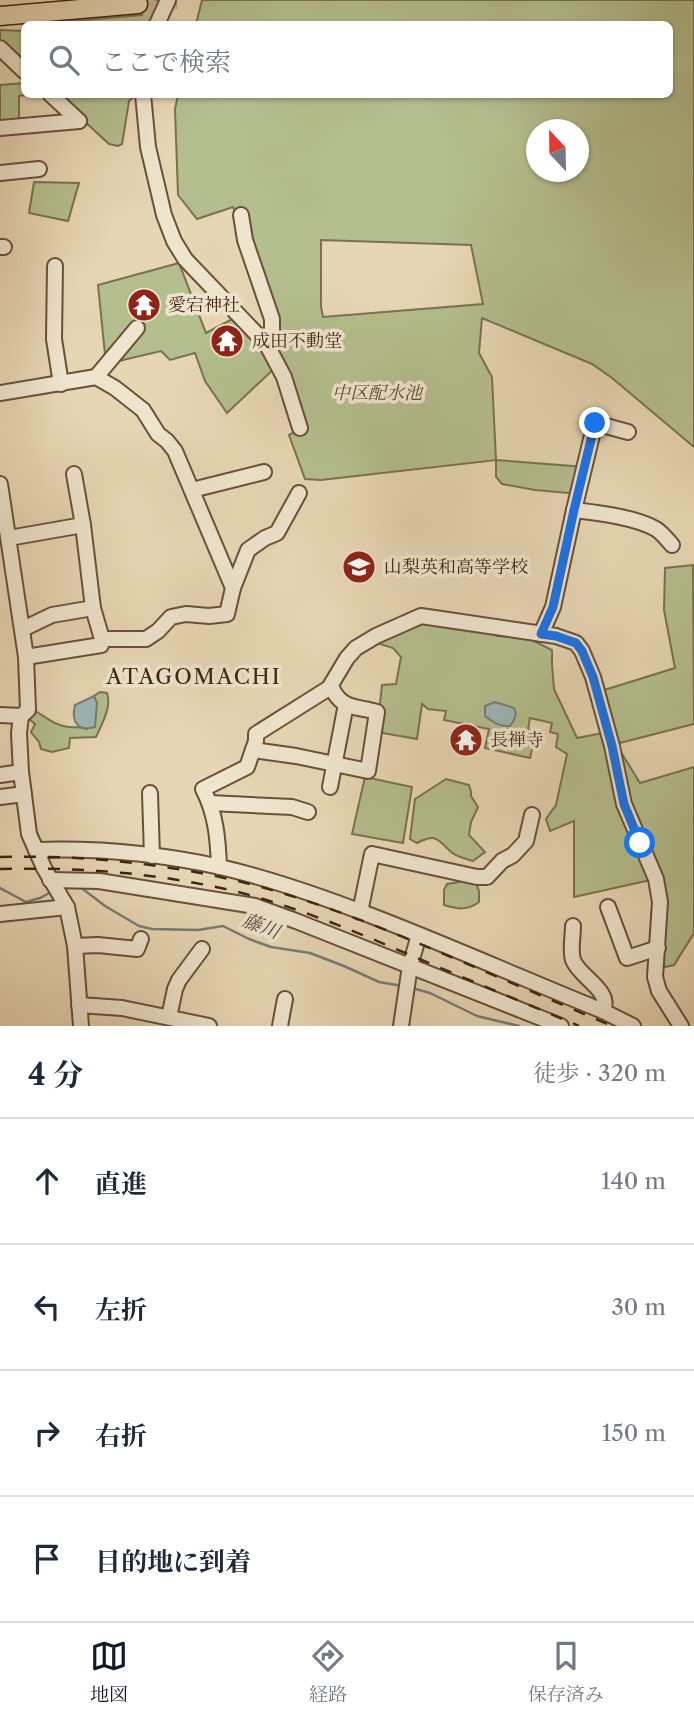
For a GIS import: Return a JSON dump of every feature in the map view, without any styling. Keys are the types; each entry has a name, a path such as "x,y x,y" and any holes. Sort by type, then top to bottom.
{"main road":[{"path":"0,16 138,4"}],"street":[{"path":"158,21 168,0"},
{"path":"0,48 21,68"},
{"path":"0,128 79,121 54,98"},
{"path":"143,98 148,147 164,215 174,241 185,259 267,345 284,377 300,428"},
{"path":"0,173 38,169"},
{"path":"241,215 245,240 272,319 272,334 267,345"},
{"path":"55,266 54,338 61,384"},
{"path":"0,393 96,377 137,328"},
{"path":"96,377 116,388 143,411 158,434 175,451 233,588"},
{"path":"541,634 553,607 595,423 628,432"},
{"path":"192,491 264,472"},
{"path":"26,657 101,645 102,639 93,608 74,474"},
{"path":"0,484 26,657 28,710 21,716 19,733 29,834 58,891 75,946 81,1026"},
{"path":"102,639 146,639 171,617 186,614 227,614 247,550 277,533 299,493"},
{"path":"574,510 646,524 672,545"},
{"path":"9,538 83,525"},
{"path":"23,629 52,615 93,608"},
{"path":"219,867 218,834 210,803 203,789 247,766 256,734 331,686 356,648 421,616 556,636 576,643 593,677 624,804 656,879 660,902 655,977 659,991 681,1026"},
{"path":"253,750 368,771 377,712 340,701 331,686"},
{"path":"330,788 346,704"},
{"path":"0,715 21,716"},
{"path":"0,775 21,772"},
{"path":"150,793 152,856"},
{"path":"0,797 24,794"},
{"path":"210,803 292,807 308,812"},
{"path":"360,912 372,854 487,877 526,841 532,815"},
{"path":"36,850 74,849 152,856 255,876 419,934 633,1026"},
{"path":"0,914 58,891 99,881 256,906 296,921 408,979 561,1026"},
{"path":"608,907 626,958 658,948"},
{"path":"573,926 573,959 602,995 605,1003 603,1012"},
{"path":"401,1026 408,979 419,934"},
{"path":"75,946 98,944 137,949 141,939"},
{"path":"169,1017 179,980 202,949"},
{"path":"280,1026 285,999"},
{"path":"79,1005 122,1009 209,1026"}],"green space":[{"path":"141,0 168,0 158,21 72,21 142,15"},
{"name":"中区配水池","path":"202,0 694,0 694,447 592,364 482,318 479,353 492,377 496,460 321,480 305,479 289,435 300,429 277,366 227,413 205,381 195,353 170,360 161,351 106,364 98,285 179,263 206,333 238,316 267,344 272,319 233,207 197,219 178,195 175,109 177,98 673,98 673,21 197,21","holes":["321,240 471,245 483,304 323,317"]},
{"path":"0,30 21,31 21,64 0,47"},
{"path":"21,83 19,126 0,128 0,85"},
{"path":"59,98 132,98 129,101 122,144 109,144"},
{"path":"34,182 79,183 68,221 29,213"},
{"path":"496,460 585,467 579,494 502,484 496,477"},
{"path":"693,565 694,724 616,744 640,783 694,767 694,933 674,965 665,967 658,948 655,879 574,897 574,821 550,831 546,819 556,805 567,754 556,747 558,734 550,732 552,723 530,718 528,730 544,734 542,742 534,741 530,758 485,748 489,729 444,720 446,711 428,709 422,704 417,739 377,732 382,685 396,684 401,657 393,648 374,642 421,616 479,626 498,636 528,638 552,650 554,689 577,738 608,732 601,691 675,668 664,610 665,568"},
{"path":"100,692 107,693 108,704 96,737 70,738 69,748 52,752 41,749 31,732 35,724 30,720 32,713 37,712 60,725 87,729 97,704 94,696"},
{"path":"365,777 412,787 403,843 352,834"},
{"path":"446,779 469,785 471,796 478,807 469,835 485,852 473,861 453,854 436,839 429,838 417,843 410,839 415,799"},
{"path":"465,881 476,883 479,902 462,908 444,905 444,890 447,884"}],"water":[{"path":"94,696 97,703 95,727 84,728 75,720 75,705"},
{"path":"495,702 514,708 516,715 510,726 499,725 485,716 485,706"}],"waterway":[{"name":"藤川","path":"79,886 105,906 139,926 152,929 198,930 223,926 271,947 310,953 379,982 402,986"},
{"name":"藤川","path":"0,888 26,902 53,891"},
{"name":"藤川","path":"412,988 430,993 477,1016 519,1026"}],"tunnel":[{"path":"138,4 177,0"}],"railway":[{"path":"0,857 61,857 152,865 212,875 269,889 374,925 612,1026"},
{"path":"0,869 120,873 179,880 238,892 351,930 579,1026"}],"place":[{"name":"愛宕神社","path":"144,305"},
{"name":"成田不動堂","path":"227,341"},
{"name":"山梨英和高等学校","path":"359,567"},
{"name":"長禅寺","path":"466,740"}],"district":[{"name":"ATAGOMACHI","path":"194,676"}],"route":[{"path":"595,423 553,607 541,634 576,643 582,651 593,677 612,746 624,804 640,843"}]}
